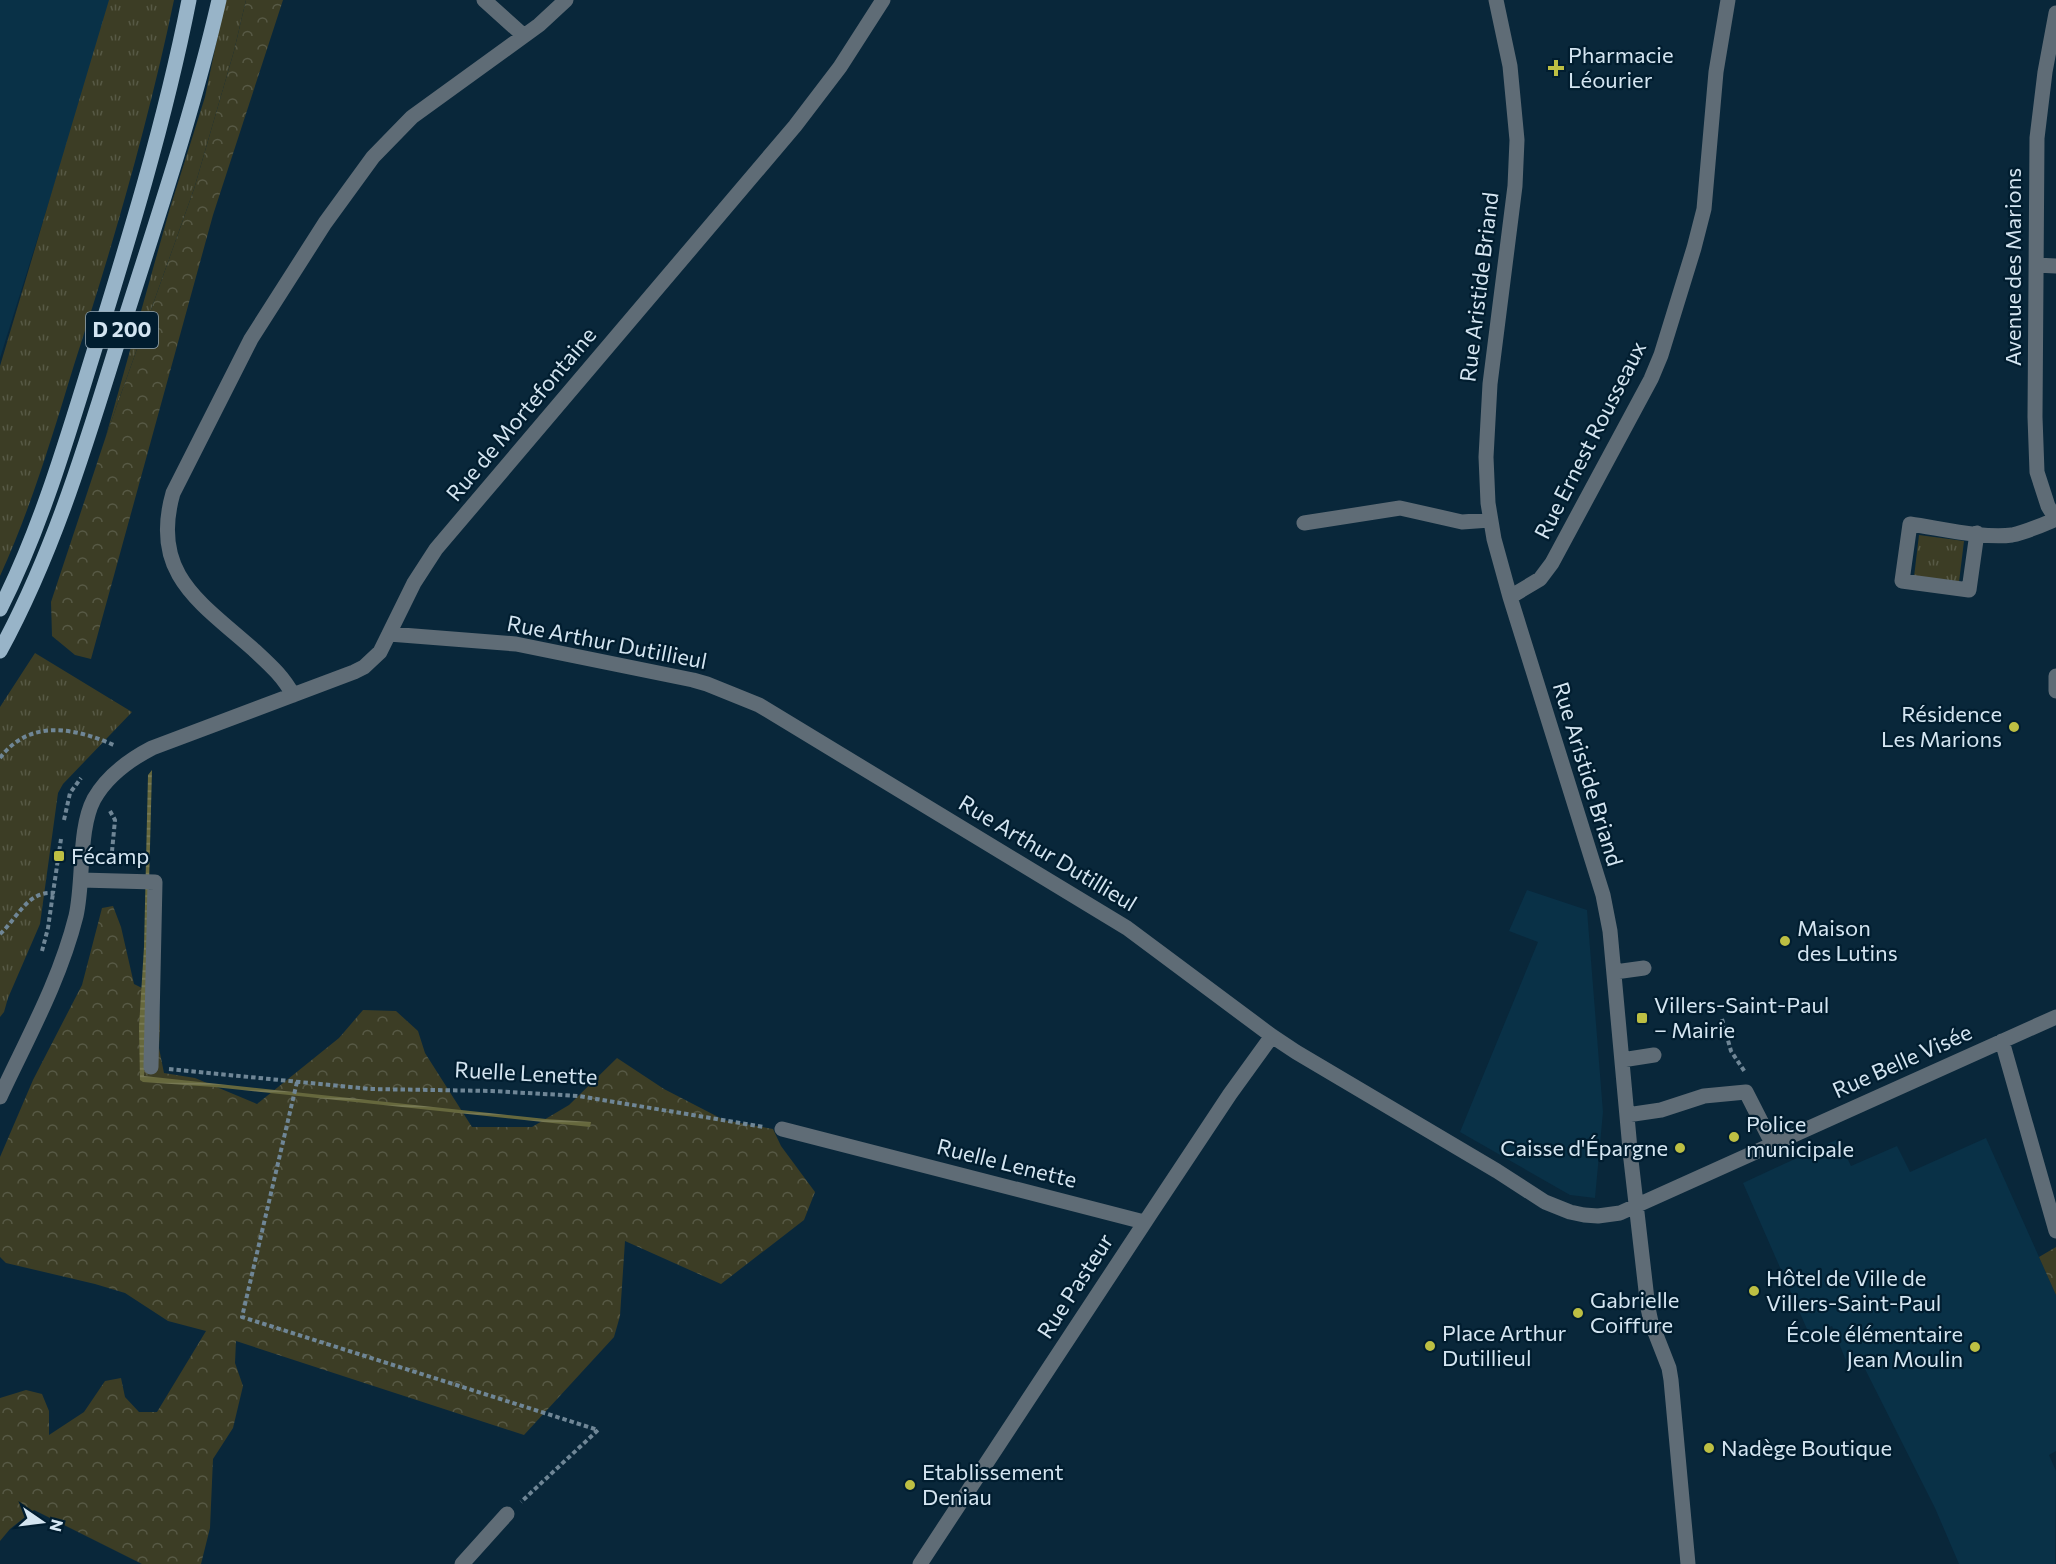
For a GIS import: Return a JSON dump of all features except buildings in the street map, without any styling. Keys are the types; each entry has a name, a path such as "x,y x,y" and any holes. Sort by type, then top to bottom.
{"main road":[{"name":"D 200","path":"0,609 39,519 116,285 154,145 189,0"},
{"name":"D 200","path":"0,651 35,582 64,509 175,162 219,0"}],"street":[{"path":"484,0 523,36"},
{"path":"293,695 279,674 197,598 179,577 168,552 167,541 168,516 173,492 251,339 325,223 373,157 412,117 523,36 566,0"},
{"name":"Rue de Mortefontaine","path":"0,1096 4,1078 60,969 76,914 86,823 93,801 108,780 130,761 152,748 364,667 380,652 414,583 436,549 795,126 840,67 883,0"},
{"name":"Rue Aristide Briand","path":"1496,0 1510,66 1517,140 1515,186 1490,384 1486,457 1490,520 1510,597 1603,895 1610,931 1636,1205 1651,1322 1669,1368 1671,1380 1688,1564"},
{"name":"Rue Ernest Rousseaux","path":"1510,597 1540,579 1552,563 1657,367 1704,209 1716,72 1728,0"},
{"name":"Avenue des Marions","path":"1977,533 1969,591 1902,581 1910,524 2009,535 2056,519 2041,488 2035,453 2037,138 2045,72 2056,13"},
{"path":"2036,265 2056,266"},
{"path":"1304,523 1400,508 1462,522 1490,520"},
{"name":"Rue Arthur Dutillieul","path":"389,634 536,646 693,680 742,697 779,717 1127,928 1272,1036 1535,1196 1570,1212 1584,1215 1620,1213 1636,1205"},
{"path":"2056,676 2056,691"},
{"path":"81,880 155,882 151,1067"},
{"path":"1615,972 1644,968"},
{"name":"Rue Belle Visée","path":"1636,1205 2056,1017"},
{"name":"Rue Pasteur","path":"920,1564 1144,1222 1272,1036"},
{"path":"2002,1041 2056,1231"},
{"path":"1622,1060 1654,1055"},
{"path":"1627,1115 1661,1110 1704,1096 1746,1092 1772,1143"},
{"name":"Ruelle Lenette","path":"782,1129 1144,1222"},
{"path":"462,1564 507,1514"}],"path":[{"path":"105,753 113,745"},
{"path":"64,822 70,793 89,770"},
{"path":"0,934 22,906 45,892 53,893 62,833"},
{"path":"1722,1018 1731,1052 1745,1073 1746,1092"},
{"name":"Ruelle Lenette","path":"151,1067 370,1089 492,1091 579,1096 782,1129"},
{"path":"297,1082 242,1317 598,1430 507,1514"}],"shaded area":[{"path":"0,0 110,0 88,78 0,358"},
{"path":"152,770 144,1076 591,1122 590,1127 140,1080 139,1027 144,947 148,775"},
{"path":"1527,890 1587,910 1603,1112 1595,1198 1570,1195 1460,1132 1538,942 1509,931"},
{"name":"École élémentaire Jean Moulin","path":"1986,1138 2056,1295 2056,1451 2049,1455 2056,1471 2055,1564 1959,1564 1935,1508 1862,1363 1849,1368 1832,1326 1810,1336 1743,1183 1838,1139 1851,1166 1897,1146 1910,1172"}],"green space":[{"path":"109,0 174,0 129,184 102,275 40,472 22,524 0,576 0,366"},
{"path":"225,0 246,0 234,51 194,189 106,436 170,208 205,97"},
{"path":"246,0 283,0 213,215 91,659 75,655 52,636 51,602 106,436 194,189 234,51"},
{"path":"1919,535 1964,541 1959,582 1914,577"},
{"path":"35,653 132,712 63,784 58,793 40,924 0,1017 0,707"},
{"path":"113,906 121,927 134,984 158,996 159,1048 164,1073 195,1078 257,1104 339,1038 363,1010 396,1011 418,1031 425,1053 472,1127 532,1127 569,1105 617,1058 664,1089 724,1120 773,1129 781,1146 815,1192 804,1220 721,1284 625,1241 620,1316 614,1337 524,1435 236,1341 235,1363 243,1386 233,1428 213,1459 210,1528 201,1564 142,1564 34,1510 10,1529 0,1541 0,1398 26,1390 42,1394 49,1411 49,1435 84,1412 105,1381 121,1378 125,1397 139,1412 157,1412 206,1331 168,1321 125,1293 6,1263 0,1257 0,1157 33,1080 82,985 102,908"},
{"path":"2056,1247 2056,1295 2039,1257"}],"place":[{"name":"Pharmacie Léourier","path":"1556,68"},
{"name":"Résidence Les Marions","path":"2014,727"},
{"name":"Fécamp","path":"59,856"},
{"name":"Maison des Lutins","path":"1785,941"},
{"name":"Villers-Saint-Paul – Mairie","path":"1642,1018"},
{"name":"Police municipale","path":"1734,1137"},
{"name":"Caisse d'Épargne","path":"1680,1148"},
{"name":"Hôtel de Ville de Villers-Saint-Paul","path":"1754,1291"},
{"name":"Gabrielle Coiffure","path":"1578,1313"},
{"name":"Place Arthur Dutillieul","path":"1430,1346"},
{"name":"École élémentaire Jean Moulin","path":"1975,1347"},
{"name":"Nadège Boutique","path":"1709,1448"},
{"name":"Etablissement Deniau","path":"910,1485"}]}
